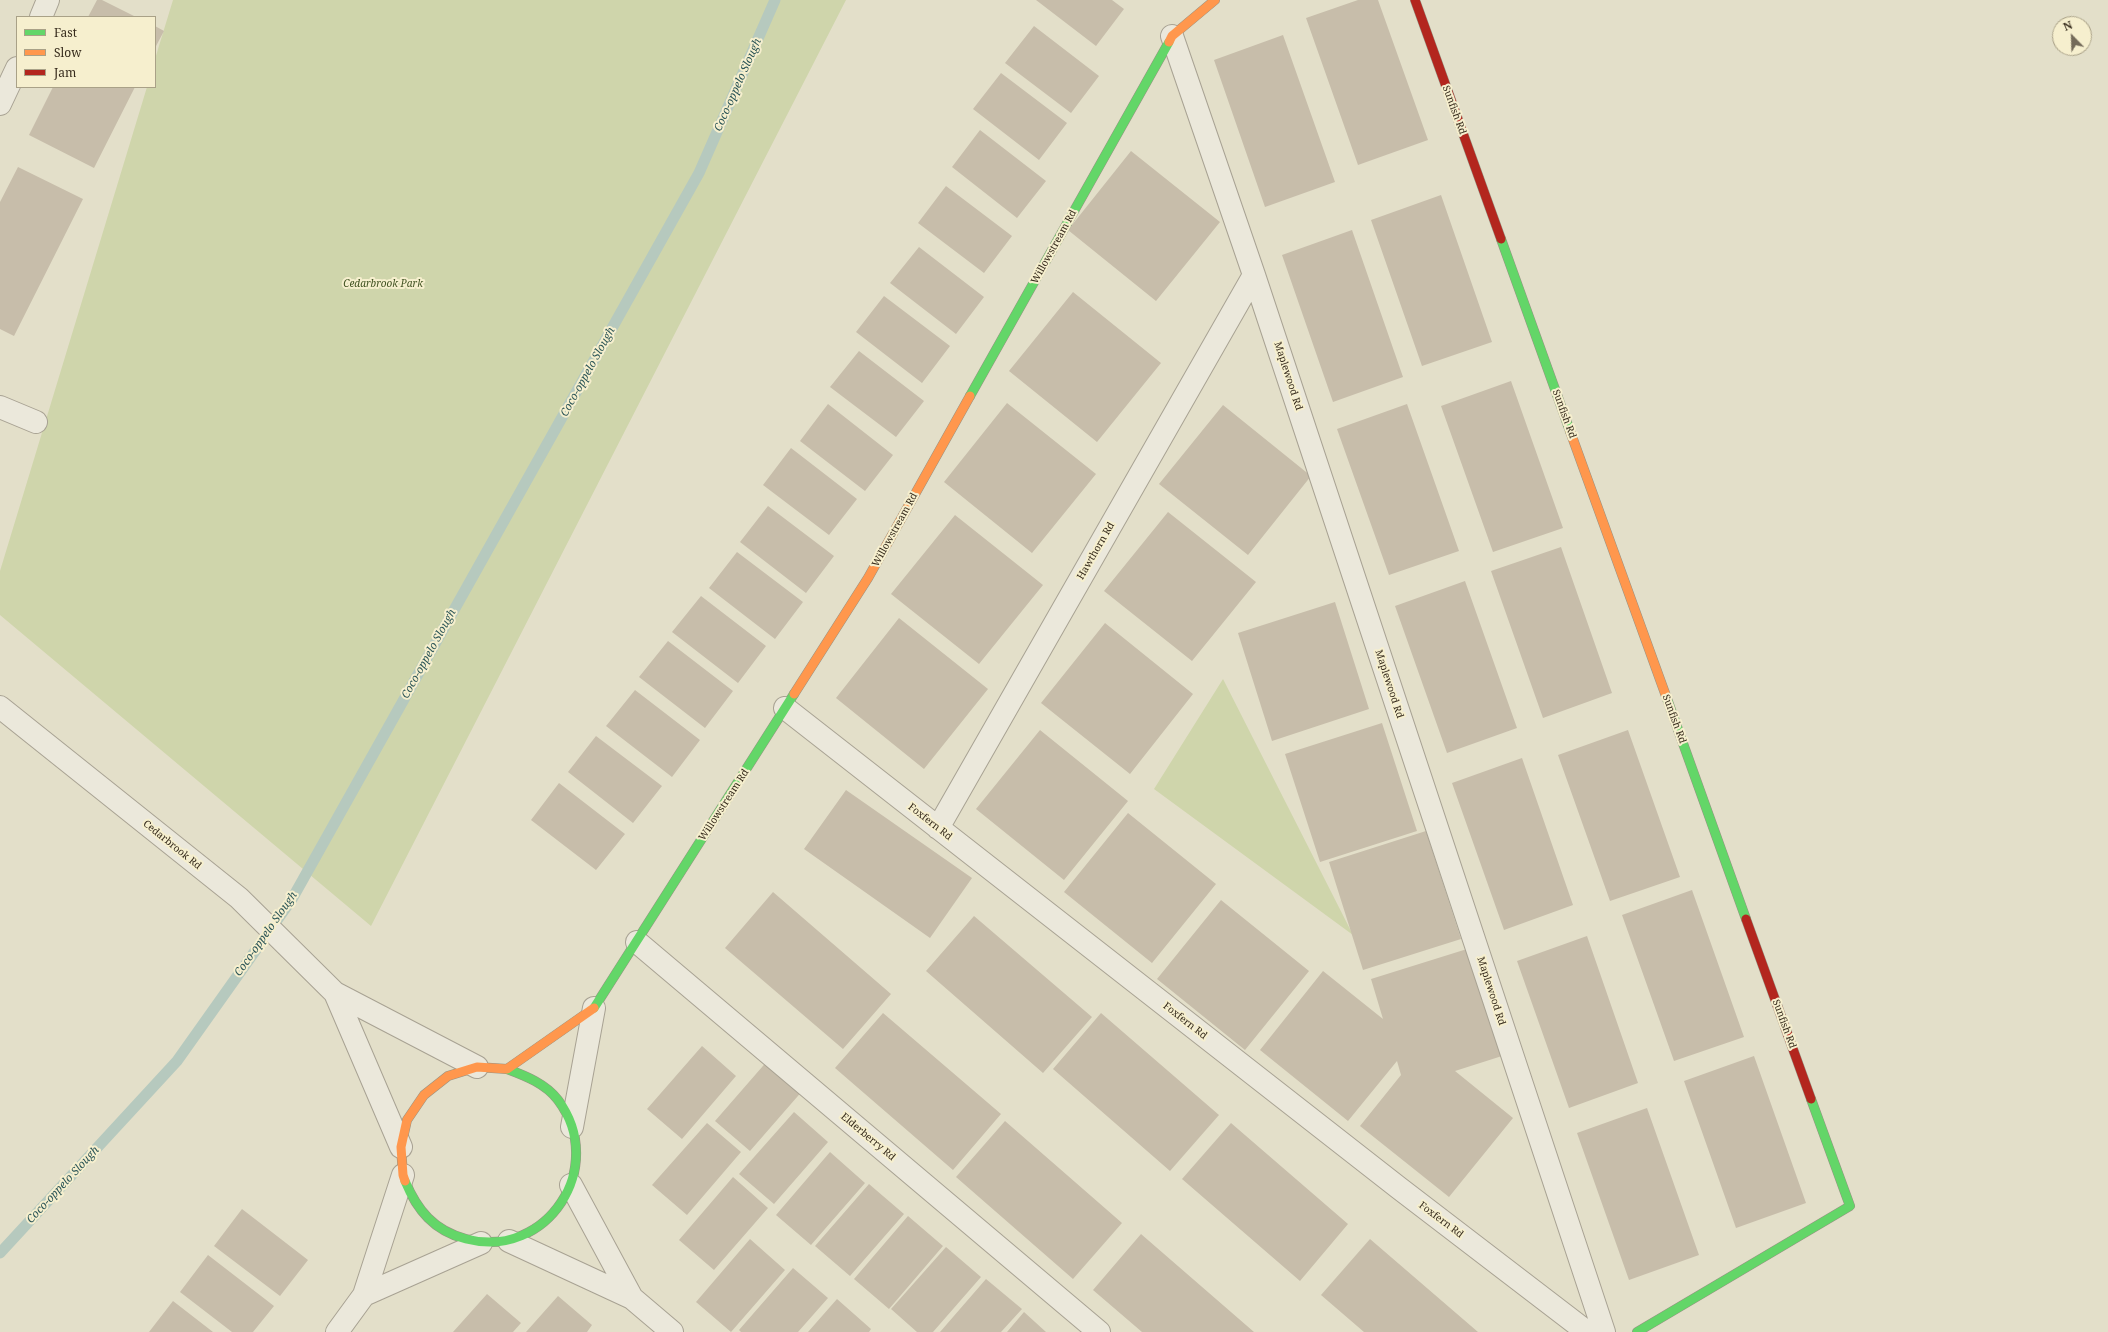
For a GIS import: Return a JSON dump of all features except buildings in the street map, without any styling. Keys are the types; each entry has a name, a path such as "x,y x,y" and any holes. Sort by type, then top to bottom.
{"street":[{"path":"41,16 48,0"},
{"path":"1172,36 1215,0"},
{"name":"Sunfish Rd","path":"1415,0 1850,1206 1637,1332"},
{"name":"Maplewood Rd","path":"1172,36 1254,275 1604,1332"},
{"name":"Willowstream Rd","path":"594,1008 868,578 1172,36"},
{"path":"0,104 16,70"},
{"name":"Hawthorn Rd","path":"938,828 1254,275"},
{"path":"0,407 36,422"},
{"name":"Cedarbrook Rd","path":"0,707 239,898 335,993"},
{"name":"Foxfern Rd","path":"786,708 1399,1188 1587,1332"},
{"name":"Elderberry Rd","path":"636,942 1099,1332"},
{"path":"335,993 477,1067"},
{"path":"335,993 400,1147 403,1175 413,1200 431,1222 454,1236 481,1243 509,1241 535,1230 556,1212 571,1186 577,1156 572,1126 558,1100 535,1080 507,1069 477,1067 448,1076 424,1095 407,1120 400,1147"},
{"path":"507,1069 594,1008"},
{"path":"572,1126 594,1008"},
{"path":"337,1332 364,1295 403,1175"},
{"path":"571,1186 632,1298"},
{"path":"509,1241 632,1298 672,1332"},
{"path":"364,1295 481,1243"}],"green space":[{"name":"Cedarbrook Park","path":"173,0 846,0 371,926 0,615 0,571 147,88 156,88 156,56"},
{"path":"1223,679 1353,935 1154,789"}],"waterway":[{"name":"Coco-oppelo Slough","path":"0,1253 177,1061 292,899 699,173 775,0"}],"traffic: fast":[{"path":"970,396 1169,42"},
{"path":"1501,239 1570,431"},
{"path":"594,1008 794,694"},
{"path":"1666,696 1746,919"},
{"path":"405,1181 415,1201 428,1218 445,1231 466,1239 495,1242 522,1236 544,1222 561,1202 572,1179 576,1153 572,1126 558,1100 548,1089 507,1069"},
{"path":"1637,1332 1850,1206 1811,1099"}],"traffic: slow":[{"path":"1169,42 1172,36 1215,0"},
{"path":"794,694 868,578 970,396"},
{"path":"1570,431 1666,696"},
{"path":"405,1181 403,1175 401,1147 407,1120 424,1095 448,1076 477,1067 507,1069 594,1008"}],"traffic: jam":[{"path":"1415,0 1501,239"},
{"path":"1746,919 1811,1099"}]}
